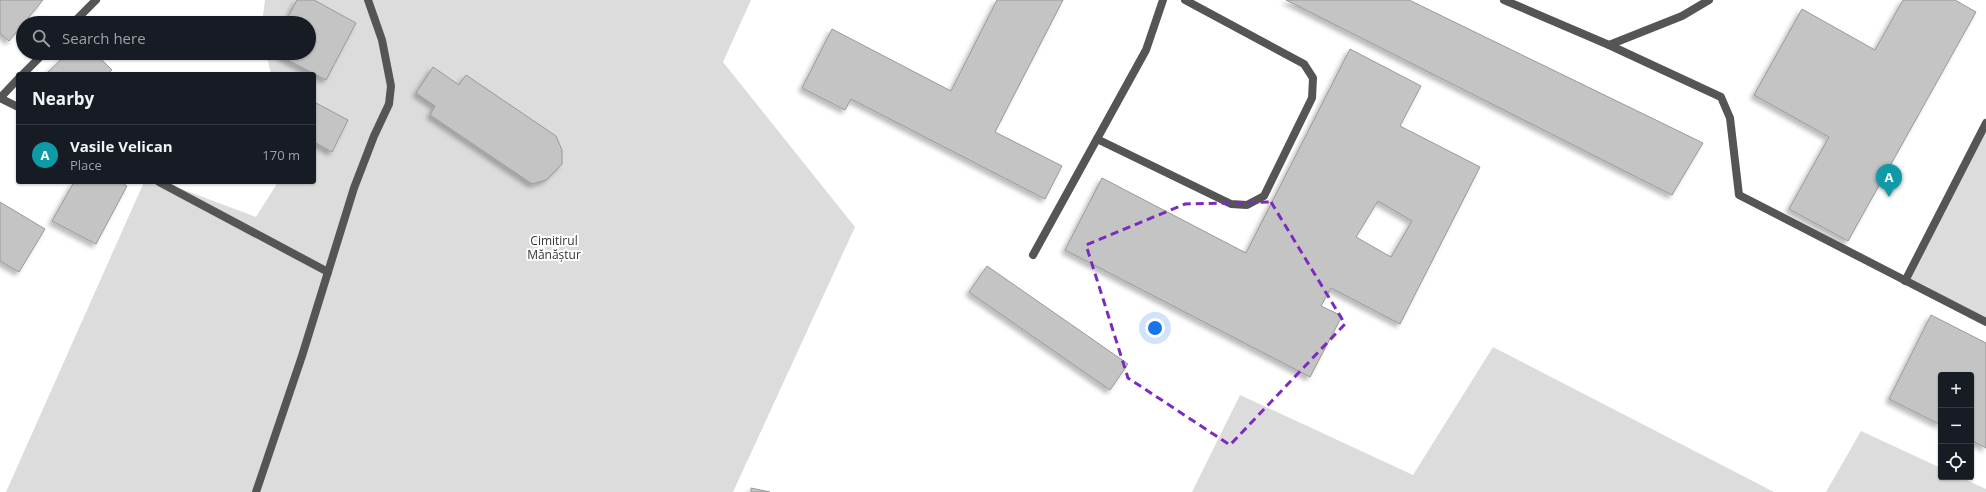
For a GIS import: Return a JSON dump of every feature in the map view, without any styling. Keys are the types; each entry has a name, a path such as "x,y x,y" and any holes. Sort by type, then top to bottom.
{"street":[{"path":"80,16 96,0"},
{"path":"256,492 354,188 374,136 389,104 391,86 382,40 368,0"},
{"path":"1033,255 1146,50 1163,0"},
{"path":"1097,139 1231,204 1247,205 1264,196 1312,98 1313,78 1304,64 1185,0"},
{"path":"1504,0 1608,45 1721,97 1730,118 1739,196 1986,322"},
{"path":"1608,45 1682,16 1709,0"},
{"path":"25,72 37,60"},
{"path":"16,81 0,98 16,106"},
{"path":"1905,281 1986,123"},
{"path":"162,184 328,272"}],"highlighted area":[{"path":"1271,202 1345,324 1230,445 1128,378 1086,245 1185,204"}],"green space":[{"name":"Cimitirul Mănăștur","path":"265,0 751,0 723,62 855,227 733,492 6,492 143,184 168,184 256,217 277,184 316,184 316,72 271,72 268,60 316,60 316,16 263,16"},
{"path":"1986,123 1986,322 1905,281"},
{"path":"1493,347 1774,492 1192,492 1240,395 1413,475"},
{"path":"1861,431 1938,467 1938,480 1966,480 1986,489 1986,492 1826,492"}],"building":[{"path":"0,0 43,0 30,16 16,16 16,33 9,41 0,33"},
{"path":"297,0 314,0 356,23 326,80 316,75 316,72 311,72 288,60 316,60 316,16 289,16"},
{"path":"997,0 1063,0 995,132 1062,166 1045,199 851,99 845,110 802,88 832,29 951,91"},
{"path":"1286,0 1409,0 1703,143 1672,195"},
{"path":"1903,0 1955,0 1976,12 1848,241 1789,209 1829,137 1754,95 1802,9 1875,50"},
{"path":"1350,49 1421,86 1400,126 1480,167 1400,324 1331,288 1321,306 1342,316 1310,377 1065,250 1102,178 1246,253","holes":["1378,201 1412,221 1391,257 1356,237"]},
{"path":"61,60 102,60 112,70 110,72 48,72"},
{"path":"433,67 459,85 466,75 556,136 562,150 562,164 546,180 532,184 430,115 435,106 416,93"},
{"path":"316,103 348,120 332,152 316,143"},
{"path":"73,184 124,184 127,186 96,244 52,221"},
{"path":"0,202 45,229 19,272 0,261"},
{"path":"987,266 1128,364 1110,390 969,292"},
{"path":"1931,315 1986,343 1986,448 1974,442 1974,372 1938,372 1938,424 1889,399"},
{"path":"751,488 770,492 751,492"}],"place":[{"name":"Vasile Velican","path":"1889,197"}]}
